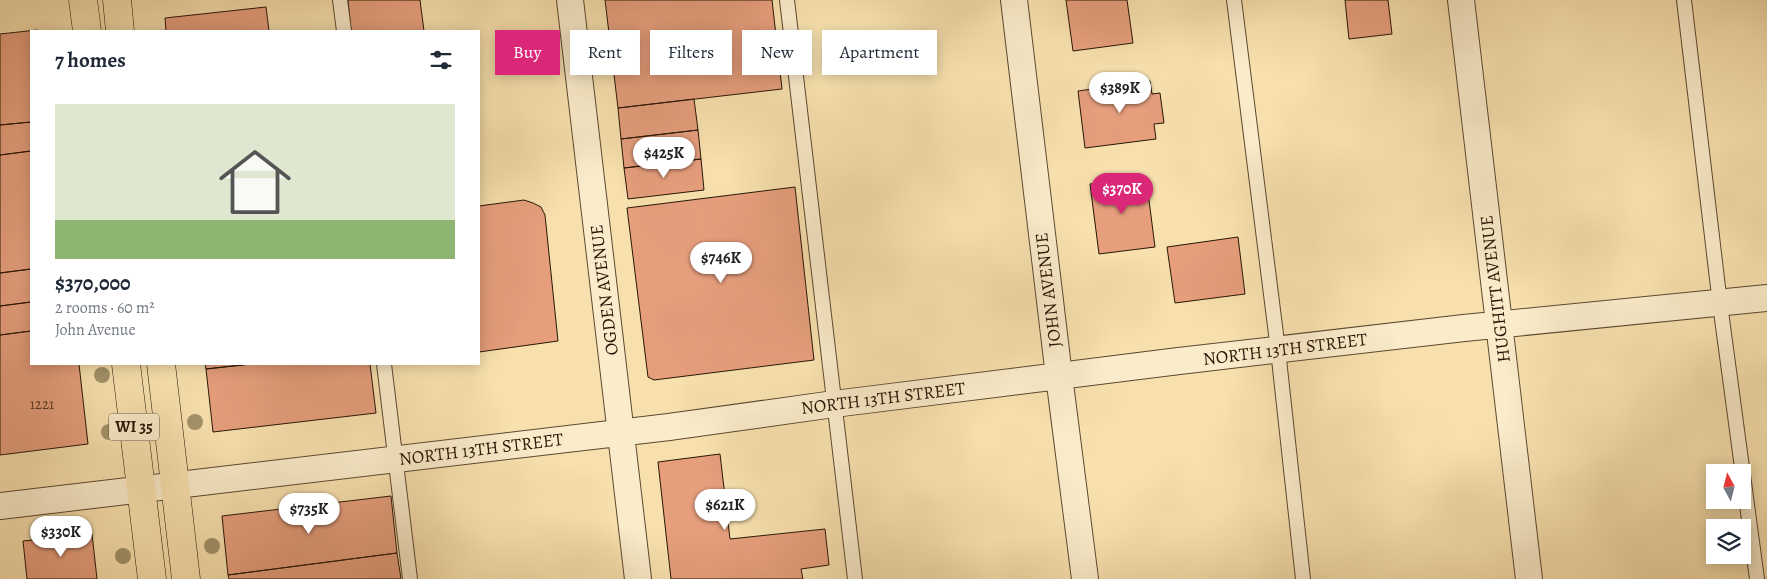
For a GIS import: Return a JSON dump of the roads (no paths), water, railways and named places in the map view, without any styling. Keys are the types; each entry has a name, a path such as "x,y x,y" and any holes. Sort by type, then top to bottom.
{"main road":[{"path":"83,0 87,30"},
{"path":"117,0 120,30"},
{"name":"WI 35","path":"126,365 152,579"},
{"name":"WI 35","path":"161,365 186,579"}],"street":[{"name":"OGDEN AVENUE","path":"570,0 638,579"},
{"name":"JOHN AVENUE","path":"1014,0 1059,376 1086,579"},
{"name":"HUGHITT AVENUE","path":"1461,0 1529,579"},
{"name":"NORTH 13TH STREET","path":"0,506 620,433 834,404 1278,350 1767,298"}],"lane":[{"path":"340,0 344,30"},
{"path":"787,0 855,579"},
{"path":"1234,0 1278,350 1303,579"},
{"path":"1684,0 1720,304 1757,579"},
{"path":"384,365 410,579"}]}
